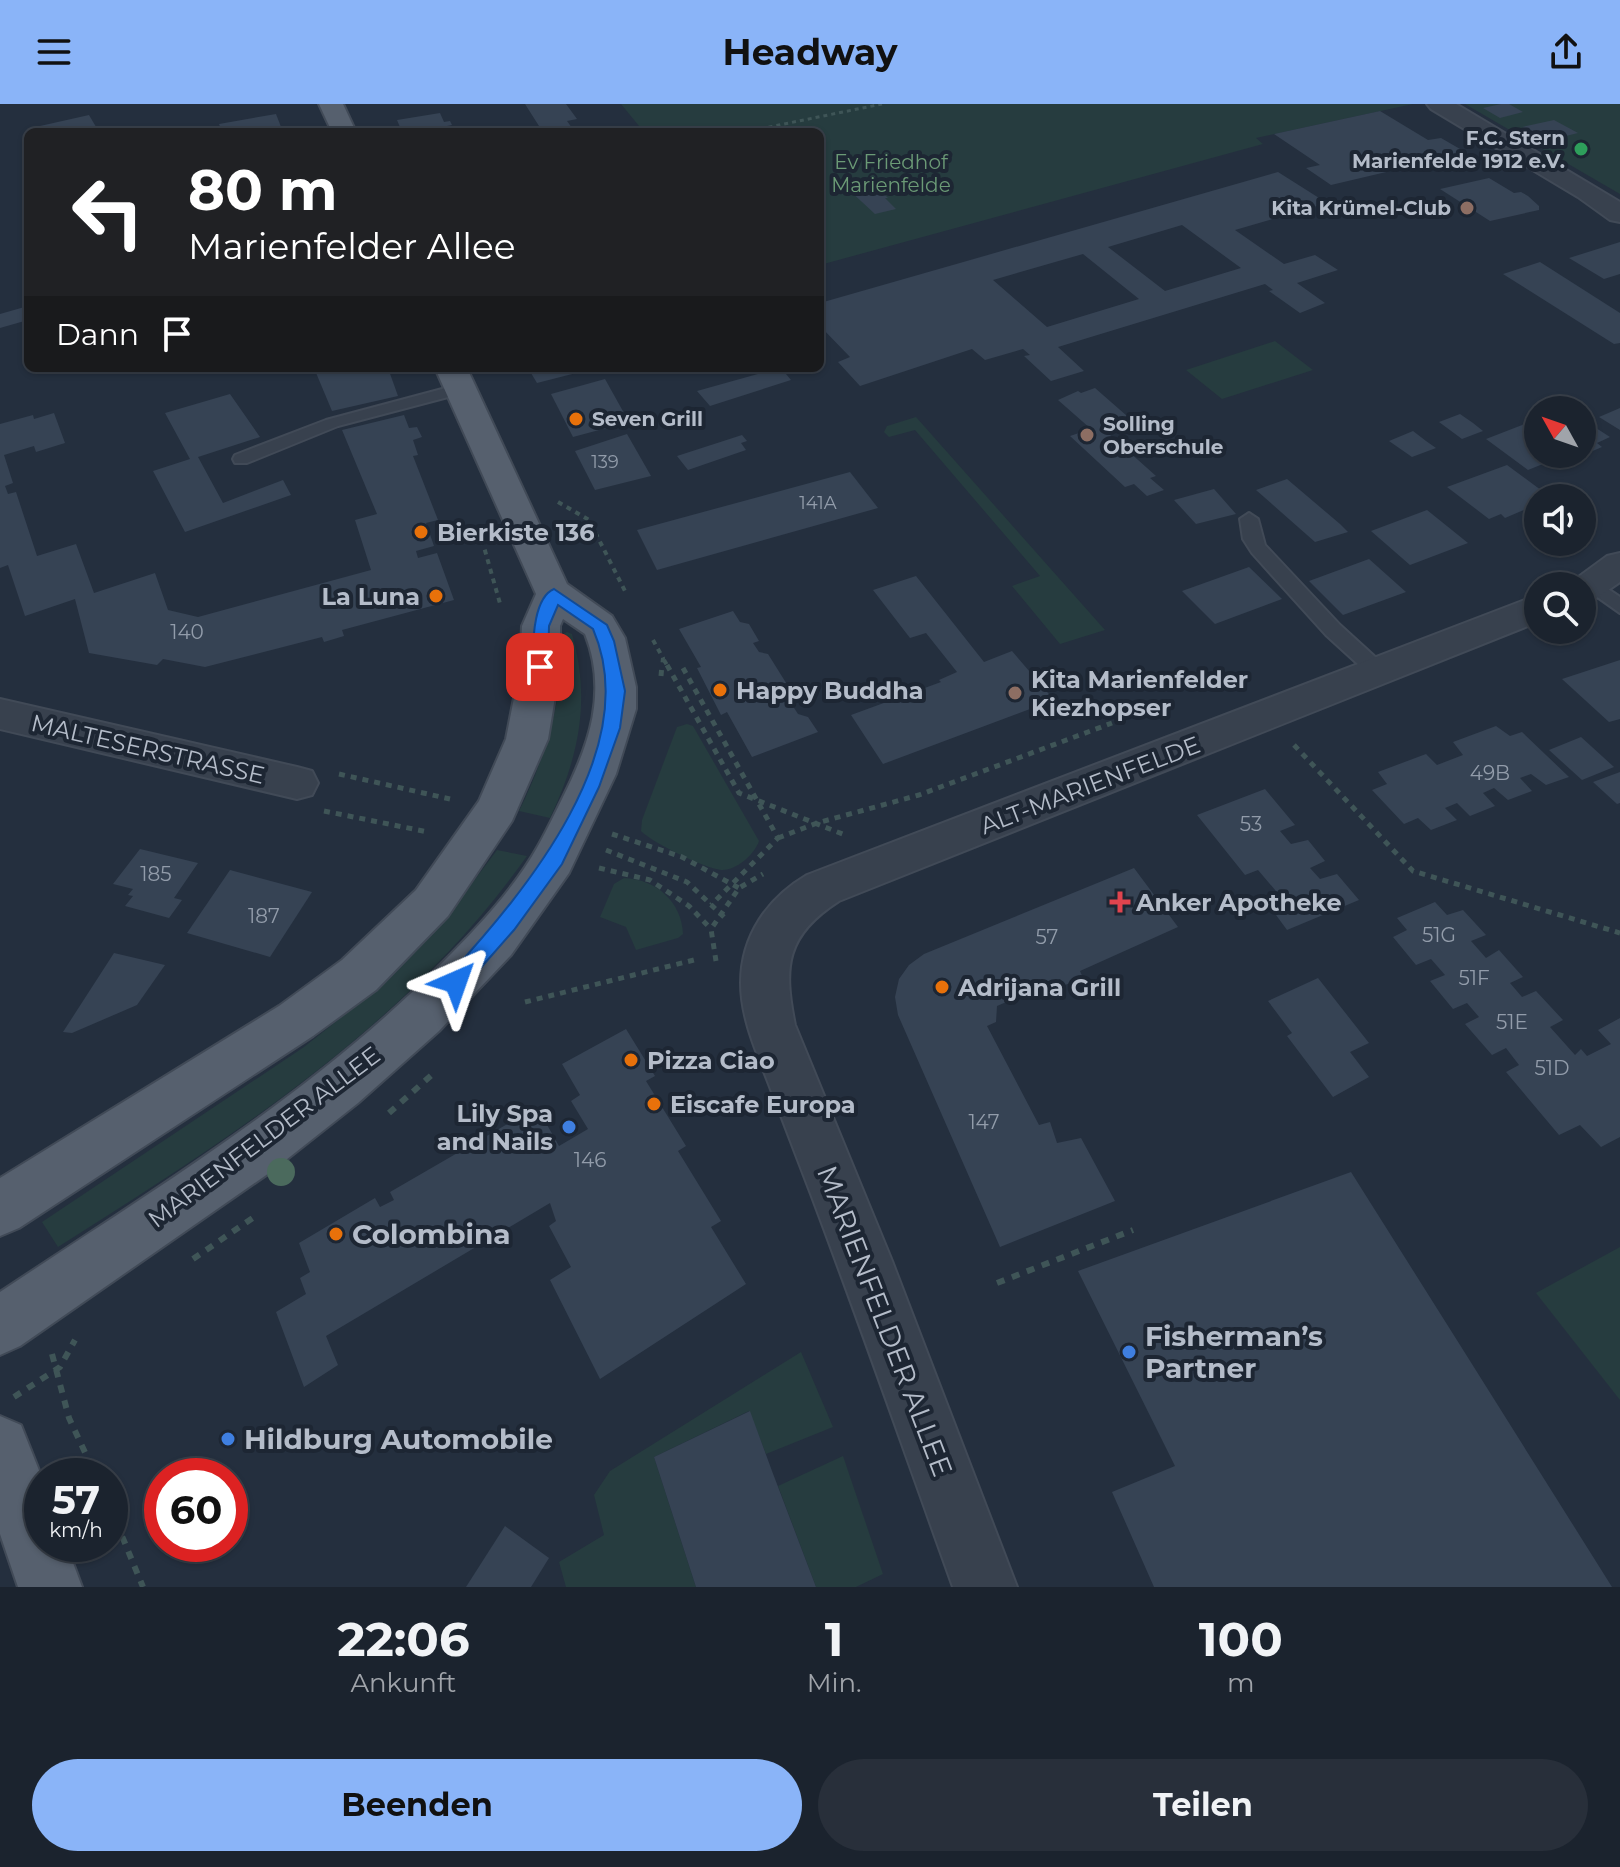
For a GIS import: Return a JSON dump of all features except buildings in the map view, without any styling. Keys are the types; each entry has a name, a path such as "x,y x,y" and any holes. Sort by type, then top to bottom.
{"main road":[{"path":"331,104 342,128"},
{"path":"0,1209 296,1021 359,975 432,903 497,809 527,739 540,667 541,626 554,595 456,379"},
{"name":"MARIENFELDER ALLEE","path":"0,1326 239,1162 348,1080 440,999 534,890 566,842 590,787 611,728 616,691 606,641 599,625 554,595"},
{"path":"6,1423 50,1587"}],"street":[{"path":"1439,104 1587,191 1620,214"},
{"name":"ALT-MARIENFELDE","path":"774,937 810,895 823,888 1524,614"},
{"name":"MALTESERSTRASSE","path":"0,714 297,783"},
{"name":"MARIENFELDER ALLEE","path":"774,937 764,998 771,1025 864,1261 985,1587"}],"lane":[{"path":"241,459 456,379"},
{"path":"1249,519 1252,539 1258,549 1333,630 1378,671"}],"path":[{"path":"765,128 882,104"},
{"path":"502,615 489,559 469,511 504,483"},
{"path":"663,658 739,793 848,836"},
{"path":"683,668 778,838"},
{"path":"1266,716 1413,871 1620,933"},
{"path":"711,905 778,838 817,823 919,795 1112,723"},
{"path":"409,829 304,807 297,783 328,771 460,801"},
{"path":"609,833 682,857 739,888"},
{"path":"605,850 687,882 711,905 774,937"},
{"path":"592,867 650,880 689,906 711,929"},
{"path":"525,1002 694,960"},
{"path":"997,1283 1133,1230"},
{"path":"52,1354 60,1367 62,1396 88,1458"},
{"path":"6,1423 60,1367"},
{"path":"128,1551 143,1587"}],"green space":[{"name":"Ev Friedhof Marienfelde","path":"621,104 1413,104 1256,138 1263,144 824,264 824,128 641,128"},
{"name":"F.C. Stern Marienfelde 1912 e.V.","path":"1465,104 1620,104 1620,194"},
{"path":"1275,341 1313,370 1222,399 1186,370"},
{"path":"916,417 1105,630 1060,644 1012,586 1040,576 915,430 889,437 884,432 887,426"},
{"path":"567,632 572,634 581,682 579,728 568,773 550,818 519,811 551,726 560,681 562,635"},
{"path":"693,726 759,841 744,861 727,870 691,860 641,831 642,820 677,727"},
{"path":"497,850 527,856 479,917 427,974 372,1026 251,1120 58,1247 42,1222 304,1047 367,997 440,926"},
{"path":"624,878 647,883 665,894 678,912 683,934 636,950 626,927 600,917 614,884"},
{"path":"1620,1247 1620,1400 1536,1293"},
{"path":"801,1352 833,1427 766,1454 749,1411 654,1457 696,1587 566,1587 559,1562 604,1535 594,1495 610,1471"},
{"path":"843,1456 883,1574 856,1587 816,1587 778,1486"}],"place":[{"name":"F.C. Stern Marienfelde 1912 e.V.","path":"1581,149"},
{"name":"Kita Krümel-Club","path":"1467,208"},
{"name":"Seven Grill","path":"576,419"},
{"name":"Solling Oberschule","path":"1087,435"},
{"name":"Bierkiste 136","path":"421,532"},
{"name":"La Luna","path":"436,596"},
{"name":"Happy Buddha","path":"720,690"},
{"name":"Kita Marienfelder Kiezhopser","path":"1015,693"},
{"name":"Anker Apotheke","path":"1120,902"},
{"name":"Adrijana Grill","path":"942,987"},
{"name":"Pizza Ciao","path":"631,1060"},
{"name":"Eiscafe Europa","path":"654,1104"},
{"name":"Lily Spa and Nails","path":"569,1127"},
{"name":"Colombina","path":"336,1234"},
{"name":"Fisherman’s Partner","path":"1129,1352"},
{"name":"Hildburg Automobile","path":"228,1439"}],"route":[{"path":"456,982 507,925 556,859 590,787 611,728 616,691 606,641 599,625 554,595 541,626 540,667"}]}
